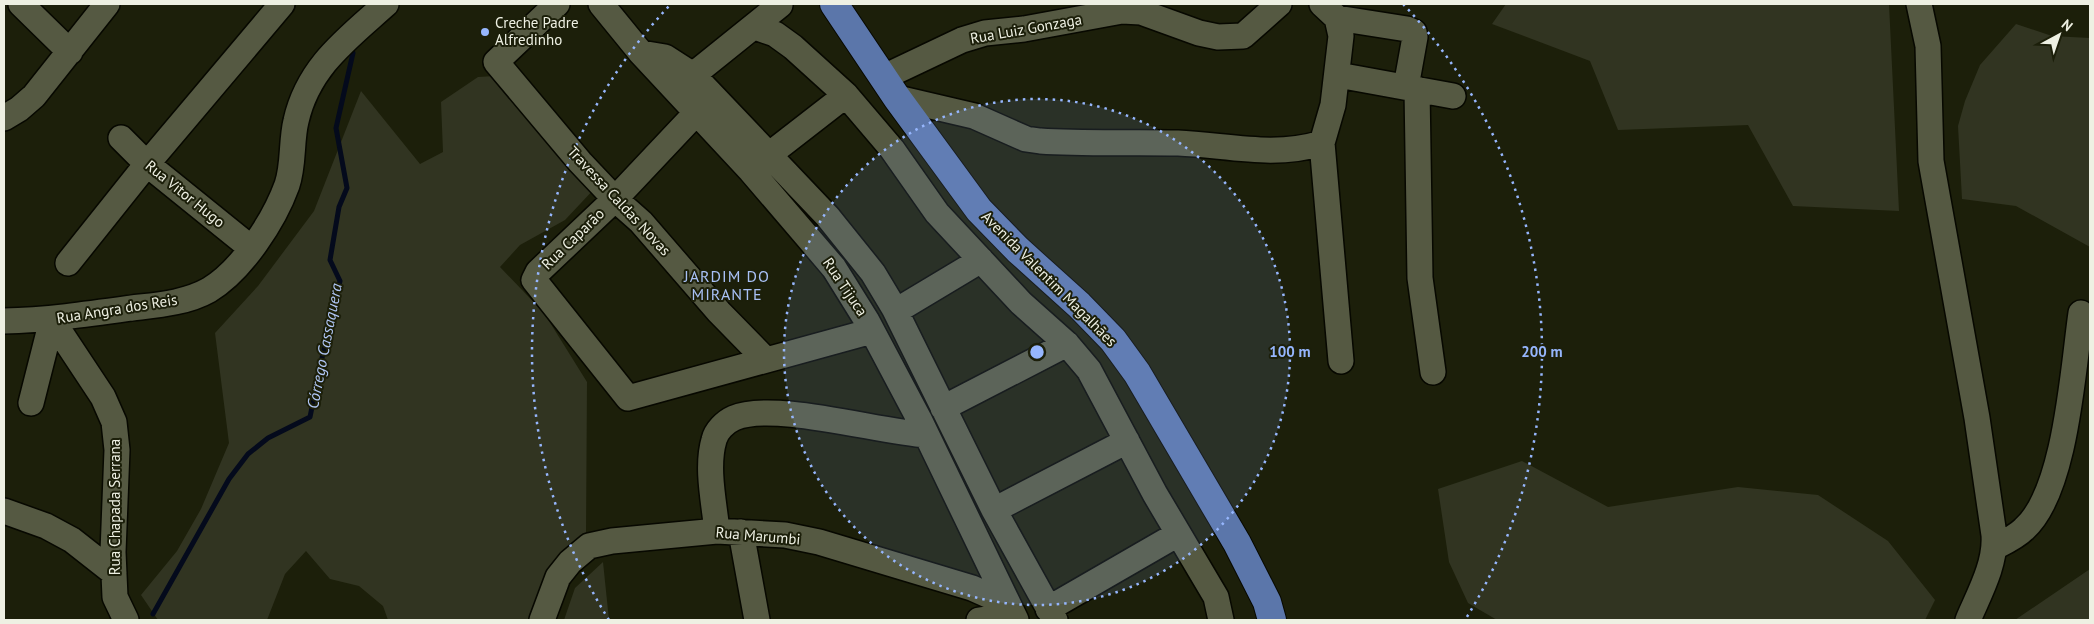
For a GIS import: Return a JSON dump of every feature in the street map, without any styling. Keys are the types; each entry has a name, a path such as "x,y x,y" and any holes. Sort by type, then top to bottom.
{"main road":[{"name":"Avenida Valentim Magalhães","path":"834,4 890,88 979,210 1018,250 1079,304 1113,340 1132,367 1237,543 1267,602 1272,620"}],"street":[{"path":"21,4 70,52"},
{"path":"4,118 19,109 34,96 107,4"},
{"path":"68,263 147,164 282,4"},
{"name":"Rua Angra dos Reis","path":"4,321 52,320 188,298 208,290 222,280 251,248 273,218 288,182 293,133 299,106 307,86 324,62 386,4"},
{"name":"Travessa Caldas Novas","path":"557,4 496,62 580,162 615,199 641,222 720,312 765,359"},
{"name":"Rua Tijuca","path":"601,4 641,52 697,112 834,268 872,331 926,435 1012,613"},
{"name":"Rua Luiz Gonzaga","path":"890,88 962,40 985,33 1024,29 1122,12 1141,12 1199,33 1218,37 1238,37 1255,28 1279,4"},
{"path":"1919,4 1928,46 1931,160 1977,418 1995,547 1968,620"},
{"path":"693,75 780,5"},
{"path":"1329,11 1341,36 1338,75 1333,105 1322,143 1341,361"},
{"path":"1329,11 1408,28 1414,32 1411,88 1420,278 1433,372"},
{"path":"755,26 775,34 793,47 846,95 892,149 937,213 1021,303 1067,344 1089,370 1178,534 1216,597 1221,620"},
{"path":"641,52 665,57 693,75 770,154 849,242 873,273 896,311 942,408 994,510 1051,615 1178,534"},
{"path":"1338,75 1454,96"},
{"path":"890,88 974,116 1019,136 1040,141 1180,143 1278,150 1300,149 1322,143"},
{"path":"770,154 846,95"},
{"name":"Rua Caparão","path":"697,112 615,199 538,272 534,280 628,398 765,359"},
{"name":"Rua Vitor Hugo","path":"121,138 147,164 251,248"},
{"path":"896,311 981,260"},
{"path":"1995,547 2024,529 2038,510 2053,478 2064,430 2081,313"},
{"path":"31,403 52,320"},
{"name":"Rua Chapada Serrana","path":"52,320 103,397 114,422 117,450 115,597 126,620"},
{"path":"765,359 872,331"},
{"path":"942,408 1067,344"},
{"path":"717,531 711,458 714,438 722,426 734,418 780,413 900,433 926,435"},
{"path":"994,510 1127,441"},
{"path":"4,511 46,526 72,540 114,573"},
{"name":"Rua Marumbi","path":"542,620 558,576 570,562 589,546 612,541 717,531 785,535 819,542 972,588 1012,613"},
{"path":"741,532 757,620"},
{"path":"979,620 1012,613"}],"green space":[{"path":"1506,4 1889,4 1899,211 1793,206 1748,125 1618,130 1590,61 1492,24"},
{"path":"2016,24 2052,36 2090,38 2090,247 2016,206 1962,199 1958,126 1965,101 1980,65"},
{"path":"495,76 596,187 565,220 520,245 500,267 544,313 587,382 586,534 544,591 531,620 388,620 383,606 359,586 330,579 306,551 285,574 267,620 158,620 141,595 177,551 201,509 229,443 215,333 258,286 314,211 361,91 420,164 443,152 441,102 478,77"},
{"path":"1522,461 1608,507 1738,487 1818,495 1888,541 1935,600 1925,620 1497,620 1468,603 1449,562 1438,489"},
{"path":"603,562 609,620 564,620 575,588"},
{"path":"2090,569 2090,620 2015,620"}],"waterway":[{"name":"Córrego Cassaquera","path":"153,614 229,479 248,454 268,438 310,417 330,319 340,281 330,260 339,207 347,188 336,128 353,53"}],"place":[{"name":"Creche Padre Alfredinho","path":"485,32"}],"district":[{"name":"JARDIM DO MIRANTE","path":"727,285"}]}
